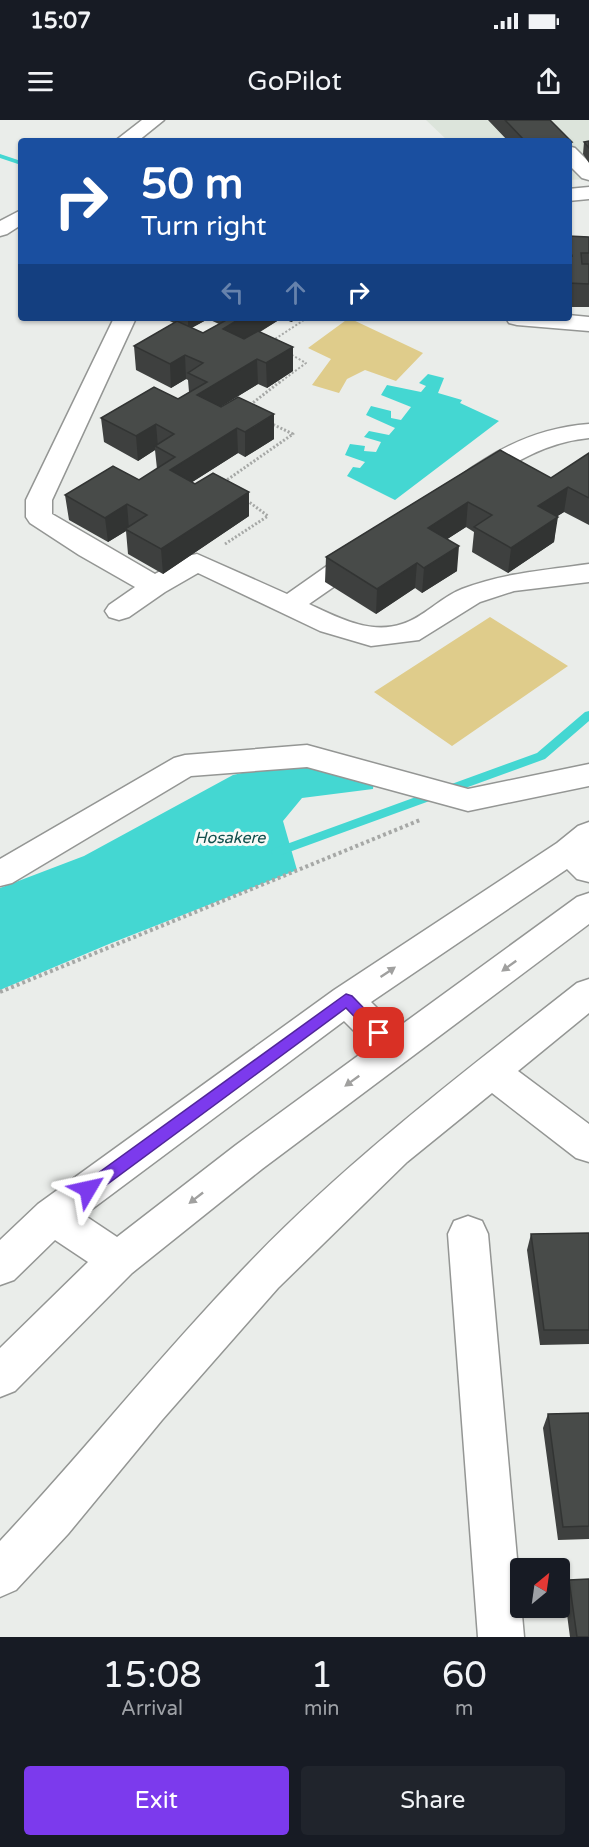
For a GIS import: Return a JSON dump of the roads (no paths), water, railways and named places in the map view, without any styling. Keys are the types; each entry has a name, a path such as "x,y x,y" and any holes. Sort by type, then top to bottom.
{"street":[{"path":"129,138 154,120"},
{"path":"572,156 589,174"},
{"path":"572,195 589,193"},
{"path":"572,212 589,211"},
{"path":"0,230 18,218"},
{"path":"124,321 39,500 39,517 89,549 155,586"},
{"path":"554,321 589,324"},
{"path":"455,492 513,451 548,436 589,431"},
{"path":"289,605 376,545"},
{"path":"119,611 155,586 197,562 330,625 371,637 409,633 470,596 511,583 589,573"},
{"path":"0,874 185,766 307,756 468,800 589,776"},
{"path":"0,1267 52,1216 346,1000 582,852"},
{"path":"0,1377 117,1260 249,1157 589,906"},
{"path":"0,1574 52,1518 147,1405 264,1275 394,1150 589,993"},
{"path":"346,1000 396,1050"},
{"path":"491,1071 589,1146"},
{"path":"52,1216 117,1260"},
{"path":"468,1234 501,1637"}],"water":[{"path":"428,374 444,378 438,393 462,400 460,403 499,421 395,500 347,476 353,467 360,468 365,462 345,455 350,444 365,446 364,451 376,452 381,442 364,437 369,431 389,435 395,428 366,415 371,406 391,411 391,418 401,420 411,407 381,395 387,385 421,392 426,386 419,383"},
{"name":"Hosakere","path":"300,760 374,780 373,789 302,798 283,821 297,870 109,944 0,990 0,888 84,856 233,775"}],"waterway":[{"path":"0,156 18,162"},
{"path":"277,852 541,756 589,715"}]}
